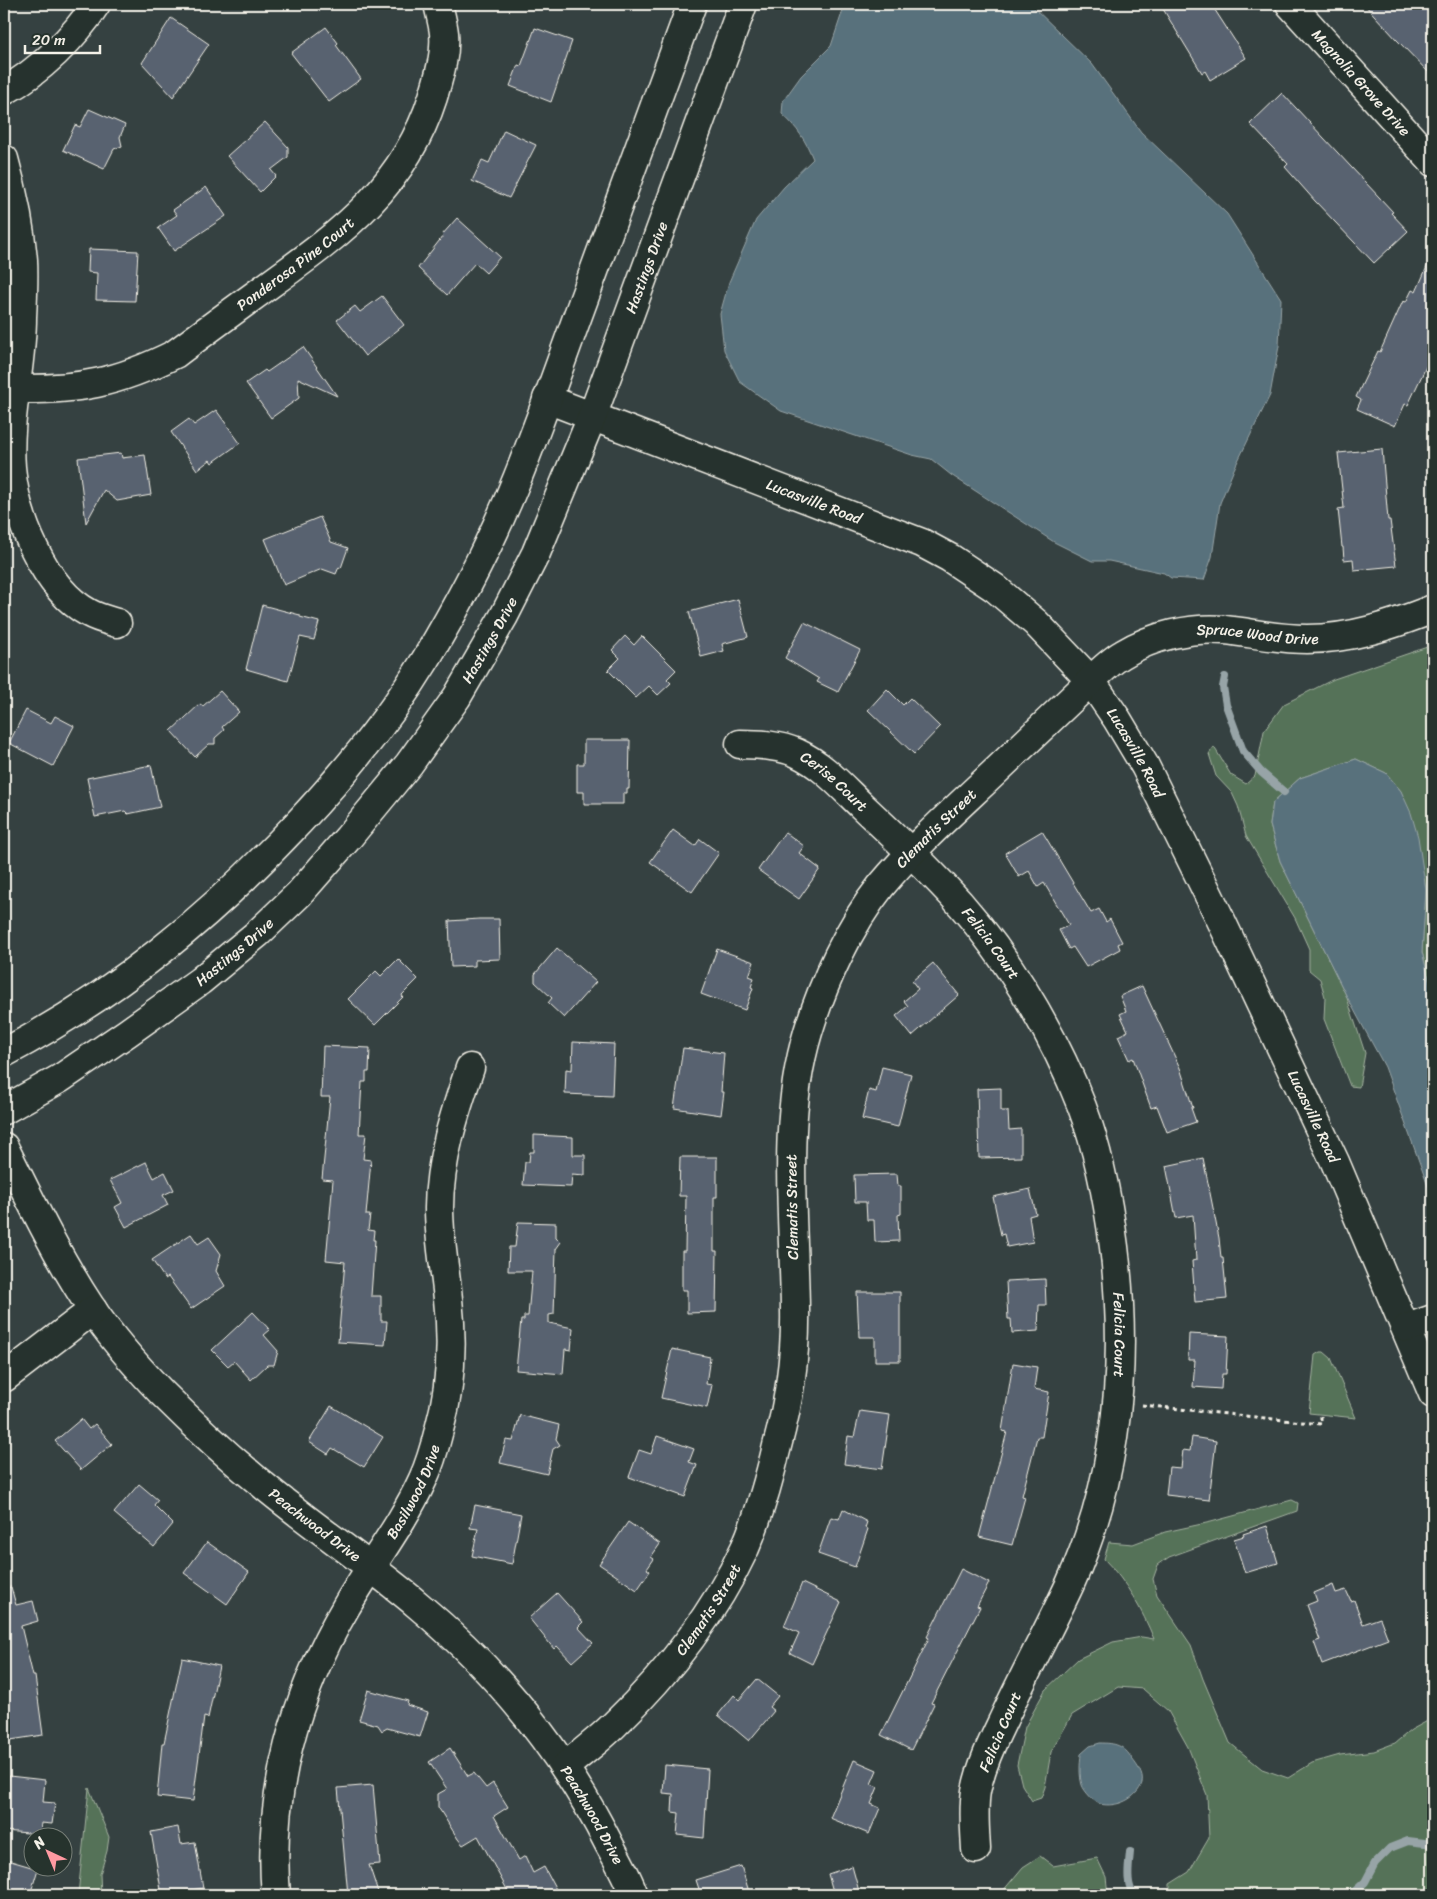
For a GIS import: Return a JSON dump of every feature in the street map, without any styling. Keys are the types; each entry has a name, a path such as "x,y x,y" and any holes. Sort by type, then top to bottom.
{"street":[{"path":"4,91 43,63 70,38 96,4"},
{"name":"Ponderosa Pine Court","path":"16,389 55,390 86,386 117,379 147,368 168,357 329,242 360,214 388,183 411,148 429,110 441,70 444,34 438,4"},
{"path":"4,1053 98,997 159,954 216,906 334,785 382,724 426,659 480,558 516,481 692,4"},
{"name":"Hastings Drive","path":"4,1110 68,1073 200,981 257,934 299,894 348,838 409,764 457,697 504,616 536,554 592,417 743,4"},
{"name":"Magnolia Grove Drive","path":"1290,4 1433,162"},
{"path":"4,160 18,223 23,260 22,320 11,466 16,499 28,532 45,568 57,586 87,612 103,620 117,623"},
{"name":"Lucasville Road","path":"547,399 922,543 950,558 995,588 1036,623 1091,681 1145,766 1219,916 1335,1162 1407,1328 1433,1394"},
{"name":"Spruce Wood Drive","path":"1091,681 1123,653 1161,637 1192,631 1223,630 1265,637 1307,639 1350,636 1390,626 1433,609"},
{"name":"Clematis Street","path":"565,1767 613,1727 656,1681 695,1632 729,1579 746,1544 769,1481 785,1415 793,1364 795,1313 790,1157 796,1091 808,1034 825,986 851,932 878,890 911,852 1091,681"},
{"name":"Cerise Court","path":"740,744 766,745 795,752 821,767 911,852"},
{"name":"Felicia Court","path":"911,852 951,893 989,941 1023,989 1055,1046 1082,1108 1095,1146 1110,1212 1118,1280 1121,1345 1118,1403 1109,1461 1091,1529 1070,1583 1033,1656 987,1755 976,1790 974,1822 976,1849"},
{"name":"Basilwood Drive","path":"276,1895 274,1873 275,1822 280,1782 289,1740 306,1688 328,1640 370,1567 399,1523 423,1478 439,1430 446,1400 450,1351 448,1302 441,1244 439,1206 445,1160 454,1116 470,1068"},
{"name":"Peachwood Drive","path":"4,1147 44,1227 93,1310 162,1392 208,1437 270,1490 419,1605 470,1652 516,1702 565,1767 598,1822 634,1895"},
{"path":"4,1378 93,1310"},
{"path":"1407,1328 1433,1319"}],"path":[{"path":"1118,1403 1320,1424 1321,1414"}],"green space":[{"path":"1433,645 1433,995 1422,952 1426,890 1401,791 1386,773 1356,759 1300,778 1273,802 1270,825 1280,861 1346,995 1365,1053 1359,1087 1350,1086 1324,1019 1325,997 1320,979 1309,970 1309,949 1295,918 1246,836 1238,806 1232,793 1216,776 1209,754 1214,747 1231,775 1246,784 1255,776 1264,731 1284,704 1334,679"},
{"path":"1324,1352 1331,1358 1356,1418 1309,1413 1315,1355"},
{"path":"1292,1500 1298,1503 1297,1511 1169,1557 1158,1565 1153,1579 1157,1595 1191,1645 1230,1743 1262,1769 1288,1778 1312,1763 1340,1755 1374,1751 1395,1743 1411,1730 1433,1718 1433,1895 1170,1895 1170,1884 1189,1872 1209,1838 1207,1795 1188,1747 1168,1711 1143,1689 1118,1687 1072,1715 1051,1752 1045,1787 1041,1798 1032,1801 1022,1785 1017,1765 1025,1727 1045,1690 1078,1659 1113,1642 1142,1637 1154,1639 1133,1597 1120,1577 1104,1559 1109,1542 1133,1544 1165,1532 1211,1522"},
{"path":"89,1788 109,1837 100,1874 101,1895 78,1895"},
{"path":"1040,1856 1053,1866 1097,1858 1106,1877 1108,1895 1002,1895 1002,1892 1023,1867"}],"water":[{"path":"845,4 1030,4 1092,64 1141,132 1227,214 1281,299 1279,346 1270,395 1234,469 1220,503 1212,557 1204,580 1171,578 1164,573 1109,561 1092,561 1054,542 951,475 931,459 912,455 781,411 740,382 724,350 720,314 729,282 756,220 784,187 813,159 801,135 782,114 783,101 801,76 831,46"},
{"path":"1356,759 1386,773 1401,791 1411,813 1418,837 1426,890 1422,952 1433,995 1433,1200 1385,1067 1346,995 1280,861 1270,825 1273,802 1300,778"},
{"path":"1100,1743 1115,1744 1122,1748 1129,1754 1141,1773 1142,1783 1136,1794 1125,1801 1113,1805 1098,1803 1082,1785 1080,1773 1081,1754 1090,1746"}],"building":[{"path":"1160,4 1211,4 1246,58 1210,80 1205,71 1202,73"},
{"path":"1364,4 1433,4 1433,77 1397,40"},
{"path":"171,18 209,44 173,97 142,63"},
{"path":"326,27 338,43 336,45 361,79 329,102 291,53"},
{"path":"535,28 572,41 551,102 510,86 518,65 521,66"},
{"path":"1282,93 1393,212 1391,213 1408,231 1374,263 1315,201 1285,167 1288,164 1250,124"},
{"path":"89,109 125,125 120,137 122,146 114,149 104,169 63,150 75,125 80,127"},
{"path":"265,122 288,147 288,157 271,170 276,176 260,192 227,156"},
{"path":"504,130 536,145 509,198 472,181 482,160 489,163"},
{"path":"206,187 226,216 174,251 158,228 177,215 173,210"},
{"path":"457,218 500,257 486,273 475,263 447,295 418,268"},
{"path":"89,249 138,251 135,301 96,300 97,273 88,272"},
{"path":"1433,253 1433,352 1408,405 1405,404 1395,426 1357,409 1361,400 1356,397 1378,351 1380,352 1403,301 1406,302 1412,290 1416,292"},
{"path":"382,296 404,325 365,356 337,320 355,306 360,312"},
{"path":"303,347 337,396 298,378 299,398 271,418 246,383 265,370 267,372"},
{"path":"216,410 240,443 212,463 210,460 197,470 171,432 189,419 194,425"},
{"path":"1382,449 1388,520 1390,520 1396,566 1354,570 1353,559 1344,560 1342,547 1338,509 1344,508 1338,453"},
{"path":"121,453 122,458 145,455 151,495 117,501 104,490 86,523 78,458"},
{"path":"320,517 331,542 348,548 341,568 339,567 336,574 322,569 284,585 265,539"},
{"path":"738,599 748,637 722,644 724,651 701,657 689,612"},
{"path":"262,605 319,622 314,640 300,637 288,681 246,669"},
{"path":"804,622 860,650 838,692 817,682 819,679 785,658"},
{"path":"625,636 634,645 642,636 676,670 667,679 671,683 658,695 649,686 636,698 608,670 620,658 612,650"},
{"path":"887,689 903,705 910,698 940,727 914,754 868,710"},
{"path":"220,691 239,712 222,727 224,730 215,738 215,744 209,744 195,757 171,731 200,704 203,706"},
{"path":"26,710 51,723 55,716 74,726 53,766 9,743"},
{"path":"584,740 630,740 629,789 627,789 627,793 623,793 623,804 584,804 584,792 577,792 577,764 584,764"},
{"path":"151,765 160,807 128,814 125,811 95,817 87,778"},
{"path":"673,830 695,846 700,839 719,853 692,892 650,862"},
{"path":"1042,831 1091,913 1099,909 1106,922 1110,919 1122,942 1118,944 1120,949 1086,967 1073,947 1069,949 1059,930 1069,925 1044,883 1038,887 1029,871 1019,877 1005,853"},
{"path":"785,832 804,846 799,853 820,869 799,899 758,870"},
{"path":"499,919 500,959 475,960 475,966 451,967 449,921"},
{"path":"557,948 596,982 564,1018 548,1003 552,998 535,982 535,974"},
{"path":"717,949 754,962 749,976 754,978 751,987 753,988 745,1010 701,994"},
{"path":"398,959 418,979 375,1025 348,999 376,971 381,976"},
{"path":"933,963 959,995 912,1036 896,1016 908,1006 904,1001 918,989 912,981"},
{"path":"1142,986 1180,1068 1196,1122 1167,1132 1157,1106 1151,1108 1133,1058 1129,1060 1118,1036 1128,1031 1120,1014 1126,1011 1120,996"},
{"path":"573,1042 614,1044 612,1096 565,1094 566,1069 572,1070"},
{"path":"323,1046 370,1048 369,1072 366,1072 366,1082 362,1082 359,1134 366,1134 363,1159 371,1160 366,1215 370,1215 368,1230 374,1231 373,1240 375,1240 371,1296 381,1296 381,1321 387,1321 385,1345 338,1342 345,1262 326,1260 333,1180 322,1179 330,1097 321,1097"},
{"path":"683,1048 724,1053 721,1092 724,1092 721,1115 674,1108"},
{"path":"882,1067 911,1074 898,1127 862,1119 869,1090 876,1092"},
{"path":"1001,1088 1001,1111 1008,1111 1009,1130 1021,1129 1021,1157 979,1158 977,1089"},
{"path":"534,1135 573,1137 573,1155 585,1155 585,1175 572,1174 571,1187 523,1185 525,1162 529,1162 530,1152 534,1152"},
{"path":"680,1157 717,1157 717,1197 714,1197 714,1251 717,1251 716,1312 687,1313 687,1290 682,1290 682,1251 685,1251 686,1196 679,1196"},
{"path":"1203,1158 1219,1238 1221,1258 1223,1258 1227,1299 1195,1302 1192,1261 1196,1260 1193,1215 1176,1218 1166,1166"},
{"path":"146,1162 154,1178 165,1172 174,1190 163,1195 168,1205 126,1227 115,1207 122,1203 110,1180"},
{"path":"897,1174 898,1186 901,1186 901,1214 898,1215 899,1241 875,1242 874,1220 867,1220 866,1202 855,1202 854,1175"},
{"path":"1030,1189 1036,1214 1029,1216 1033,1242 1007,1247 1004,1234 1001,1235 993,1197"},
{"path":"518,1222 556,1223 556,1237 561,1242 556,1249 554,1314 549,1315 549,1323 573,1328 571,1350 565,1349 563,1374 516,1370 521,1320 524,1320 524,1316 528,1316 532,1271 508,1271 509,1247 515,1247"},
{"path":"191,1234 198,1244 209,1237 221,1254 216,1271 225,1286 191,1309 168,1277 165,1279 152,1260"},
{"path":"1045,1279 1046,1305 1039,1305 1038,1331 1012,1333 1011,1319 1008,1319 1006,1281"},
{"path":"857,1292 900,1292 900,1361 875,1361 875,1337 859,1337"},
{"path":"253,1312 270,1330 264,1335 278,1351 274,1365 267,1365 251,1380 234,1361 228,1366 212,1350"},
{"path":"1189,1334 1228,1336 1226,1374 1222,1374 1221,1389 1193,1387 1195,1360 1188,1360"},
{"path":"672,1349 710,1357 706,1384 712,1385 707,1408 661,1398"},
{"path":"1013,1363 1037,1367 1034,1389 1049,1392 1042,1437 1037,1437 1022,1496 1025,1497 1012,1545 979,1537 1007,1432 1002,1431"},
{"path":"331,1406 383,1437 364,1467 332,1448 328,1454 309,1442"},
{"path":"860,1411 890,1415 882,1469 844,1464 848,1436 854,1437"},
{"path":"520,1415 559,1425 556,1439 560,1445 553,1449 547,1474 500,1463 506,1440 513,1441"},
{"path":"81,1419 89,1429 95,1424 112,1444 81,1470 55,1441"},
{"path":"657,1436 694,1449 689,1462 697,1465 685,1497 629,1477 639,1450 651,1454"},
{"path":"1192,1437 1216,1441 1209,1500 1166,1495 1169,1467 1181,1468 1183,1450 1190,1451"},
{"path":"139,1484 158,1500 154,1505 173,1524 154,1547 114,1513"},
{"path":"475,1505 521,1514 512,1564 472,1556 478,1529 470,1528"},
{"path":"843,1509 867,1522 865,1528 868,1529 855,1567 818,1554 831,1517 839,1519"},
{"path":"628,1522 660,1544 651,1557 654,1559 647,1569 650,1571 637,1590 599,1564"},
{"path":"1267,1526 1278,1563 1245,1573 1234,1539"},
{"path":"207,1542 249,1572 227,1604 184,1573"},
{"path":"961,1569 989,1583 977,1606 980,1607 931,1703 934,1704 911,1750 881,1735"},
{"path":"802,1583 841,1602 812,1664 790,1653 799,1633 784,1626"},
{"path":"1333,1585 1336,1593 1346,1590 1351,1601 1354,1600 1363,1624 1380,1618 1388,1639 1322,1664 1314,1642 1320,1640 1307,1605 1317,1601 1314,1593"},
{"path":"11,1587 16,1605 33,1601 38,1621 21,1626 33,1676 35,1676 43,1735 4,1741 4,1588"},
{"path":"557,1593 583,1622 578,1627 593,1643 572,1662 557,1646 554,1649 529,1618"},
{"path":"182,1658 219,1666 208,1718 204,1717 193,1801 157,1797 162,1743 164,1743"},
{"path":"757,1679 778,1696 769,1707 774,1711 749,1741 718,1715 734,1695 739,1700"},
{"path":"368,1690 408,1701 407,1705 428,1712 420,1737 387,1728 382,1731 378,1725 359,1720"},
{"path":"450,1748 468,1776 474,1773 486,1788 493,1783 508,1807 494,1816 519,1860 525,1856 533,1873 544,1867 559,1895 510,1895 478,1836 463,1845 458,1839 438,1807 438,1794 447,1789 429,1762"},
{"path":"854,1760 877,1770 871,1784 878,1787 871,1804 880,1808 869,1834 830,1818"},
{"path":"665,1765 708,1769 704,1838 677,1835 679,1813 672,1812 673,1794 663,1793"},
{"path":"9,1776 45,1780 43,1802 55,1803 52,1824 41,1823 41,1826 22,1826 22,1832 4,1831 4,1804 6,1804"},
{"path":"373,1785 380,1864 369,1865 379,1895 348,1895 338,1788"},
{"path":"178,1827 181,1844 195,1842 203,1888 162,1895 151,1832"},
{"path":"4,1859 22,1864 22,1876 36,1876 30,1895 4,1895"},
{"path":"741,1866 750,1895 701,1895 696,1880"},
{"path":"852,1866 860,1895 834,1895 828,1874"}],"waterway":[{"path":"1225,677 1223,687 1226,705 1243,751 1261,772 1284,792"},
{"path":"1351,1895 1365,1882 1375,1863 1390,1848 1408,1841 1433,1844"},
{"path":"1130,1852 1129,1881 1135,1895"}]}
